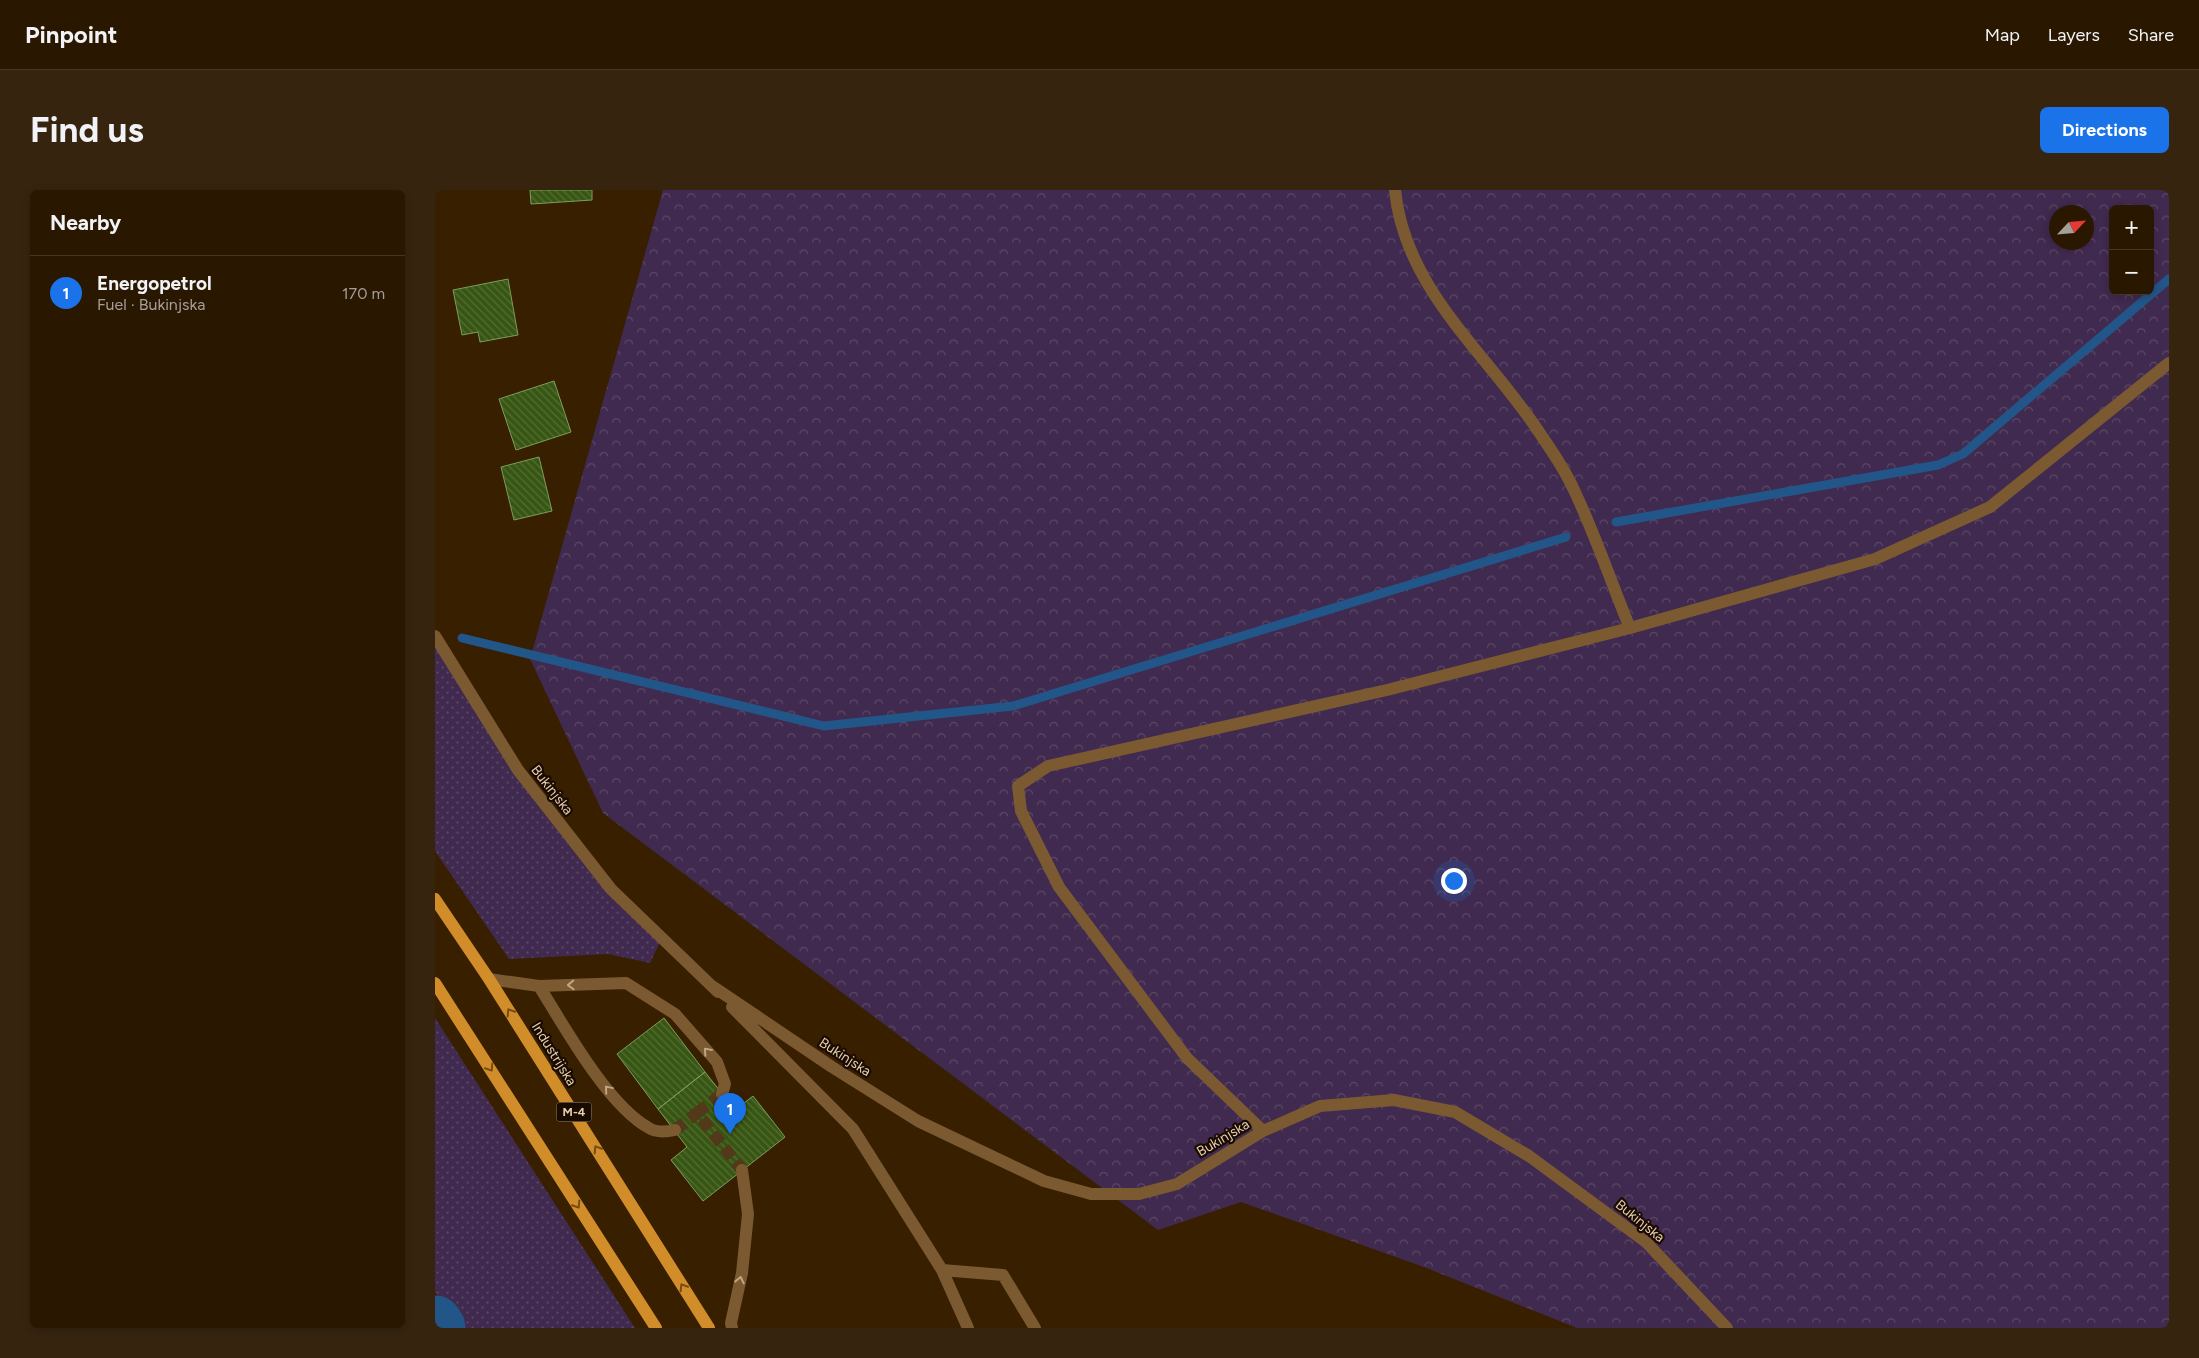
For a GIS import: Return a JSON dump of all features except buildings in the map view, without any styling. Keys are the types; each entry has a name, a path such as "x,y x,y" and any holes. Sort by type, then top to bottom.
{"main road":[{"name":"Industrijska","path":"435,899 489,979 709,1328"},
{"path":"435,983 656,1328"}],"street":[{"path":"1395,190 1398,212 1412,257 1434,294 1543,436 1574,489 1630,628"},
{"path":"1263,1131 1187,1058 1059,887 1021,811 1018,786 1048,766 1387,690 1630,628 1875,559 1990,507 2169,363"},
{"name":"Bukinjska","path":"435,636 518,770 605,882 712,986 853,1129 942,1270 968,1328"},
{"path":"489,979 539,986 626,983 675,1014 717,1062 725,1084 722,1094"},
{"path":"539,986 593,1071 630,1115 650,1129 662,1132 675,1130"},
{"name":"Bukinjska","path":"712,986 832,1067 918,1121 1044,1181 1091,1194 1139,1194 1177,1184 1263,1131 1320,1106 1394,1100 1455,1112 1529,1156 1646,1242 1727,1328"},
{"path":"732,1328 731,1324 742,1273 748,1214 742,1170"},
{"path":"942,1270 1003,1275 1035,1328"}],"green space":[{"path":"663,190 2169,190 2169,1328 1577,1328 1424,1267 1241,1202 1158,1230 603,813 530,659"},
{"path":"435,646 518,770 611,889 662,938 650,963 608,954 509,959 435,851"},
{"path":"435,1018 635,1328 459,1328 435,1292"}],"waterway":[{"path":"1616,522 1938,465 1963,454 2169,279"},
{"path":"462,638 824,726 1013,706 1566,537"},
{"path":"435,1323 438,1328"}],"tunnel":[{"path":"697,1113 722,1094"},
{"path":"675,1130 697,1113 742,1170"}],"place":[{"name":"Energopetrol","path":"730,1134"}]}
